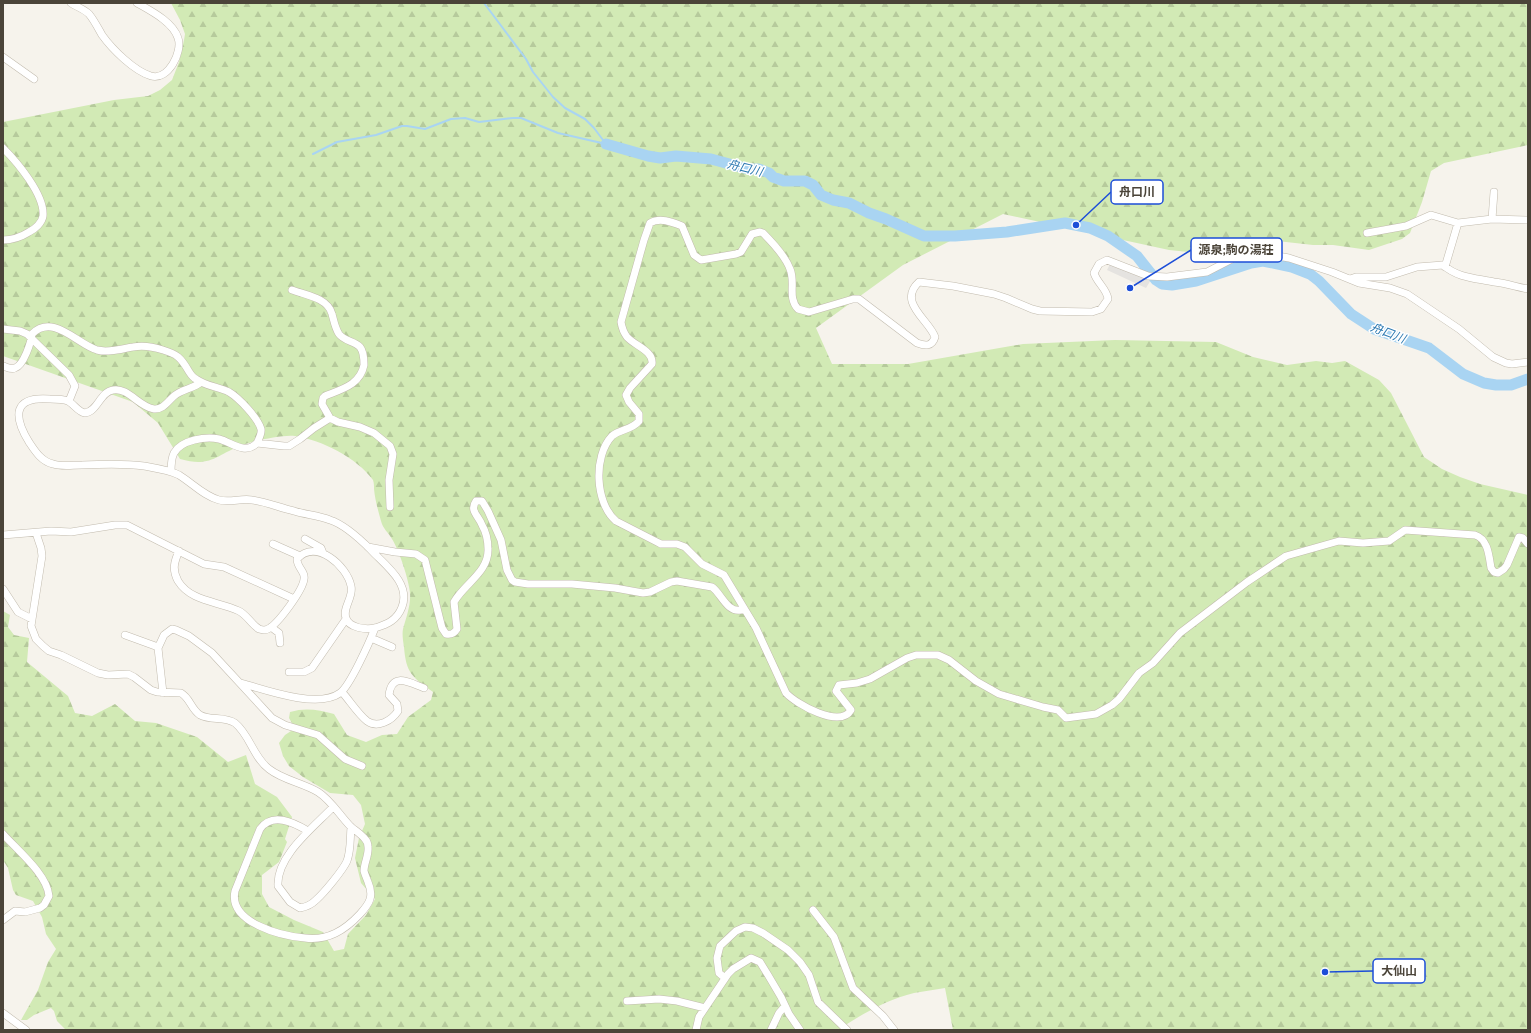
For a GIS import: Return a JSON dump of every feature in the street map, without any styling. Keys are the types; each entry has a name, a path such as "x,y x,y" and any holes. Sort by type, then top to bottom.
{"street":[{"path":"71,3 89,14 108,43 127,61 150,76 160,76 169,69 179,50 178,37 168,23 152,11 137,3"},
{"path":"3,57 34,79"},
{"path":"3,148 23,172 35,191 43,216 41,221 32,230 17,238 3,240"},
{"path":"1492,219 1494,192"},
{"path":"1367,233 1406,226 1431,216 1458,223 1492,219 1528,220"},
{"path":"1528,362 1512,364 1493,357 1459,329 1407,294 1390,288 1359,283 1289,258 1262,253 1238,256 1207,272 1167,277 1148,276 1107,260 1098,264 1094,273 1105,289 1108,299 1101,309 1092,312 1040,311 994,294 922,281 918,282 915,286 911,299 914,309 929,327 935,338 933,342 926,346 917,343 859,299 853,299 809,312 798,309 792,299 791,270 778,251 760,232 752,234 741,252 701,260 694,255 682,226 662,220 650,223 621,322 622,328 628,337 648,353 653,361 630,388 626,395 629,402 639,414 639,421 633,427 614,434 606,445 601,458 598,474 602,495 608,512 616,521 661,544 677,544 685,547 702,564 724,574 756,628 786,693 790,698 826,716 841,716 850,712 851,710 851,708 836,691 839,685 857,683 870,678 908,658 919,654 938,655 949,660 976,681 999,694 1058,710 1064,716 1069,718 1096,714 1112,705 1119,699 1139,673 1153,663 1180,633 1247,582 1286,556 1339,541 1363,543 1389,541 1405,530 1475,535 1484,541 1491,568 1494,572 1498,573 1507,565 1520,537 1523,538 1528,544"},
{"path":"1445,267 1458,223"},
{"path":"1350,279 1356,277 1386,277 1417,267 1443,265 1450,272 1462,277 1528,289"},
{"path":"292,290 325,302 331,310 339,335 356,344 362,351 364,364 358,379 352,385 325,396 322,404 330,418 338,422 360,427 374,433 390,446 393,454 389,480 390,507"},
{"path":"3,366 13,369 17,368 24,358 32,339 32,334 41,328 52,327 67,332 86,345 99,350 115,350 143,346 163,350 179,357 195,379 231,393 241,401 261,428 257,443 252,447 243,448 217,438 205,438 190,441 182,445 174,453 171,461 171,472"},
{"path":"3,329 20,331 26,334 72,379 75,386 69,401"},
{"path":"201,382 194,387 182,391 162,407 156,409 150,408 129,395 116,390 112,390 105,394 89,413 82,413 69,401 40,398 32,399 26,401 21,407 19,420 21,428 36,452 42,459 55,465 124,464 144,466 178,474 213,498 230,501 247,499 266,502 296,512 330,519 368,547 399,581 405,595 404,604 400,614 391,622 375,628 362,629 348,622 346,619"},
{"path":"257,443 289,446 300,440 314,428 330,418"},
{"path":"368,547 416,554 424,560 442,628 446,634 449,635 457,629 454,602 482,568 488,553 482,523 473,510 474,504 479,500 482,501 488,511 501,540 507,570 512,580 515,582 528,584 572,584 615,588 643,593 650,592 677,581 712,587 731,609 737,611 743,606"},
{"path":"3,535 70,532 115,525 127,525 204,564 224,567 294,599"},
{"path":"36,533 42,548 32,619 32,632 36,639 49,651 61,655 98,673 108,675 128,674 151,690 181,692 200,715 206,718 219,718 234,723 250,744 261,762 269,769 318,792 366,841 368,846 364,871 371,889 371,899 366,907 343,929 333,935 317,939 289,936 261,928 243,914 236,906 234,900 235,891 260,829 266,822 275,819 283,820 300,826 308,831"},
{"path":"289,672 304,672 312,668 346,619 346,610 352,590 349,579 337,564 323,553 321,548 305,539"},
{"path":"273,544 300,556"},
{"path":"179,551 174,561 175,573 180,584 188,592 200,598 242,612 259,629 268,629 271,627 294,599 305,577 298,566 298,559 300,556 309,551 323,553"},
{"path":"3,589 18,612 32,619"},
{"path":"271,627 279,633 280,643"},
{"path":"241,683 279,694 309,699 331,697 342,692 348,684 375,628"},
{"path":"163,692 158,647 160,641 168,631 172,629 189,636 212,653 272,718 285,725 318,735 345,759 362,766"},
{"path":"126,635 158,647"},
{"path":"371,638 392,647"},
{"path":"342,692 368,721 377,724 391,718 398,711 398,704 389,695 390,689 396,680 400,679 424,688"},
{"path":"333,807 308,831 293,849 279,875 278,886 290,902 300,908 308,906 316,900 344,866 350,848 351,827"},
{"path":"3,834 37,872 43,880 49,893 48,899 40,908 25,912 15,911 3,920"},
{"path":"813,910 834,937 853,988 883,1016 894,1030"},
{"path":"725,978 719,973 717,958 720,946 736,931 745,927 753,928 788,950 800,962 809,975 818,1002 847,1030"},
{"path":"696,1030 699,1017 725,978 733,969 751,958 760,962 789,1014 800,1030"},
{"path":"627,1001 659,999 678,1001 705,1008"},
{"path":"771,1030 778,1013 785,1006"},
{"path":"3,1013 26,1030"}],"green space":[{"path":"171,3 1528,3 1528,145 1444,163 1431,171 1422,202 1410,233 1402,239 1369,250 1333,245 1313,245 1277,241 1238,257 1169,250 1003,214 903,265 816,328 832,364 908,364 1023,344 1115,340 1216,342 1253,357 1287,365 1316,361 1332,363 1345,361 1379,380 1391,393 1424,457 1442,469 1460,477 1480,484 1528,495 1528,1030 953,1030 945,988 914,993 894,999 865,1013 838,1030 66,1030 57,1021 54,1011 51,1008 34,1015 27,1020 21,1020 38,990 48,962 56,949 46,934 42,917 33,901 16,895 13,890 8,868 3,860 3,611 10,615 8,627 14,635 29,638 27,662 68,696 75,713 92,716 115,704 135,721 156,723 197,737 228,762 246,755 255,784 277,797 292,817 285,839 287,842 279,862 262,875 262,894 269,907 294,920 323,932 334,951 344,949 348,934 366,915 375,899 361,883 355,858 359,838 365,824 361,805 353,795 330,793 303,777 289,766 283,756 279,743 285,735 291,731 293,725 289,718 290,712 296,710 312,710 334,714 347,735 366,742 382,735 397,734 408,717 431,700 433,692 411,674 406,663 403,629 410,602 408,581 398,550 382,524 374,493 373,480 358,464 338,451 316,441 295,436 268,438 247,443 206,461 199,462 180,459 158,423 133,402 3,356 3,122 114,100 148,96 160,90 172,80 179,62 185,34 180,20"}],"shaded area":[{"path":"1110,264 1152,278 1146,288 1107,270"}],"waterway":[{"path":"484,3 526,59 533,72 553,97 565,108 585,119 606,144"},
{"path":"313,154 337,142 376,135 402,126 425,129 451,119 465,118 479,122 521,118 558,133 606,144"},
{"name":"舟口川","path":"606,144 660,158 676,156 711,159 748,169 759,169 784,181 805,181 813,185 821,195 833,200 849,203 924,236 955,236 1007,232 1065,223 1090,228 1108,236 1137,256 1156,280 1162,284 1172,285 1196,281 1251,263 1263,261 1292,267 1310,274 1319,281 1351,314 1374,329 1429,348 1463,374 1484,383 1496,385 1511,385 1528,379"}],"place":[{"name":"舟口川","path":"1076,225"},
{"name":"源泉;駒の湯荘","path":"1130,288"},
{"name":"大仙山","path":"1325,972"}]}
